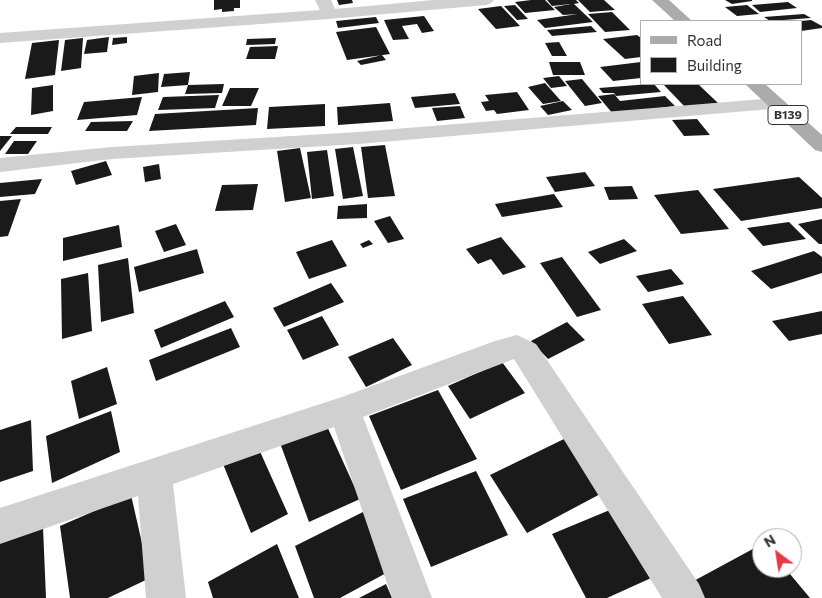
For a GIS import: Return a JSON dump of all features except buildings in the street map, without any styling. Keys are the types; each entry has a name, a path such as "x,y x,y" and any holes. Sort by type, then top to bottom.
{"main road":[{"path":"660,0 683,20"},
{"name":"B139","path":"755,85 822,146"}],"street":[{"path":"0,38 326,7 486,0"},
{"path":"0,165 112,153 358,138 776,104"},
{"path":"0,526 344,410 505,349 517,347 526,352 685,598"},
{"path":"344,410 412,598"},
{"path":"154,474 166,598"}]}
